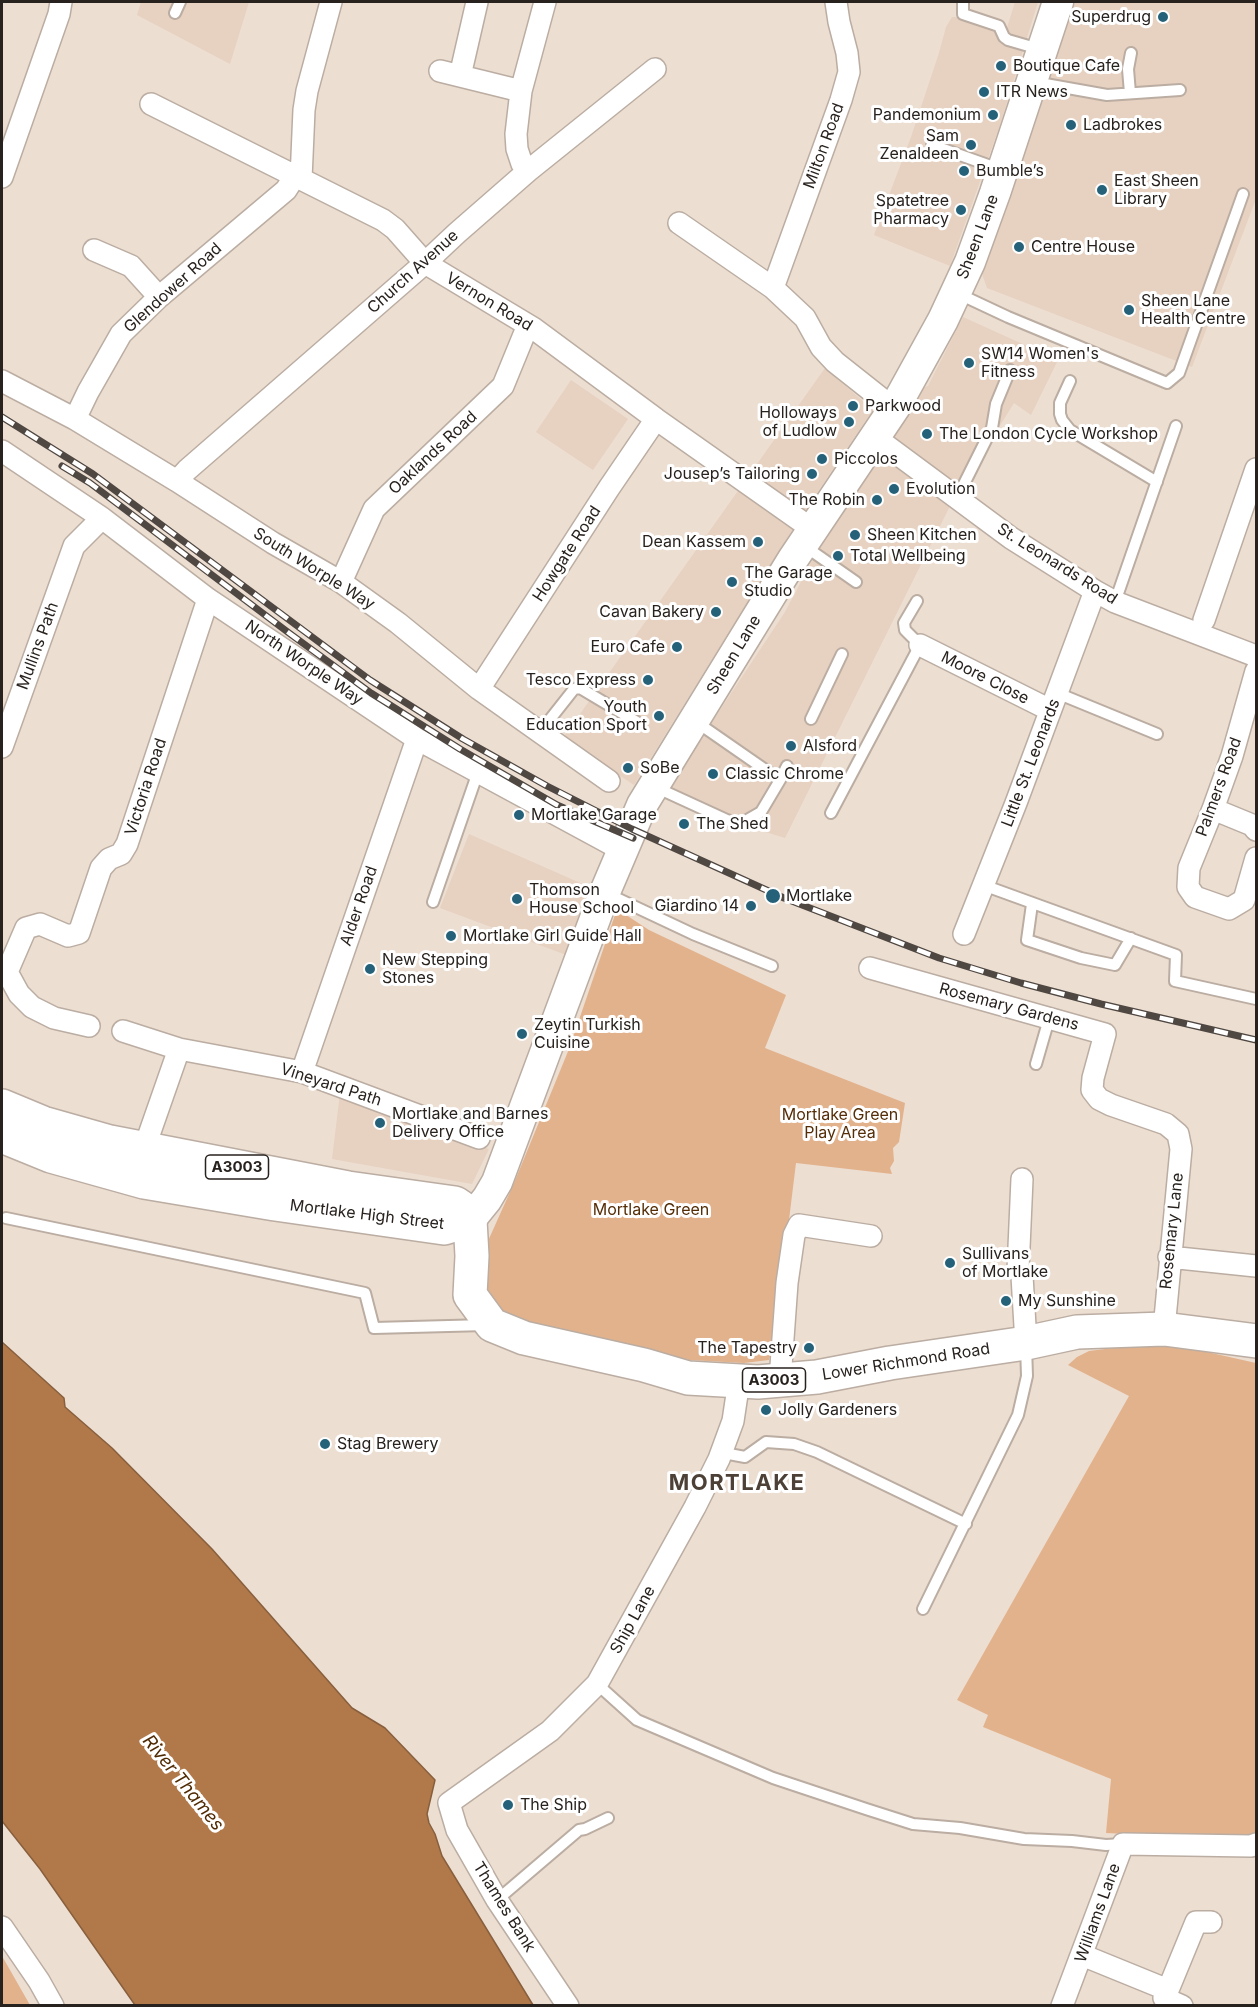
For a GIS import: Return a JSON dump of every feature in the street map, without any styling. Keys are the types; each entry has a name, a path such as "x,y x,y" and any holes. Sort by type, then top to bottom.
{"main road":[{"name":"Sheen Lane","path":"470,1220 487,1199 496,1182 604,892 642,805 675,744 695,720 807,537 876,438 943,320 970,262 1058,2"},
{"name":"Mortlake High Street","path":"2,1106 78,1134 144,1149 348,1188 454,1203 461,1207 470,1220 444,1228 275,1204 139,1181 51,1156 2,1136"},
{"name":"Lower Richmond Road","path":"470,1220 472,1256 470,1295 492,1324 525,1338 644,1365 688,1378 739,1381 817,1377 930,1356 1026,1343 1077,1332 1164,1329 1257,1341"}],"street":[{"path":"2,177 59,14 61,2"},
{"path":"298,178 307,91 331,2"},
{"path":"477,2 450,74 520,91"},
{"path":"528,171 522,164 516,142 520,91 545,2"},
{"name":"Milton Road","path":"773,288 849,72 836,2"},
{"name":"Church Avenue","path":"177,482 187,470 528,171 655,69"},
{"name":"Vernon Road","path":"151,104 383,220 395,229 425,263 528,325 656,419 807,537"},
{"name":"Glendower Road","path":"75,419 121,334 159,297 298,178"},
{"path":"679,223 773,288 805,318 821,347 836,362 895,407"},
{"path":"94,250 131,266 159,297"},
{"name":"Oaklands Road","path":"341,582 374,509 503,386 528,325"},
{"name":"South Worple Way","path":"2,381 75,419 273,543 341,582 398,623 479,689 609,782"},
{"name":"Howgate Road","path":"479,689 656,419"},
{"name":"St. Leonards Road","path":"876,438 1011,538 1095,591 1115,602 1257,656"},
{"name":"North Worple Way","path":"2,450 102,518 208,599 417,740 622,850"},
{"path":"1204,620 1257,469"},
{"name":"Mullins Path","path":"2,747 74,546 102,518"},
{"name":"Little St. Leonards","path":"964,934 1095,591"},
{"name":"Victoria Road","path":"4,969 26,928 40,924 68,936 79,933 101,868 109,859 121,854 127,844 208,599"},
{"name":"Moore Close","path":"920,645 1054,702"},
{"name":"Palmers Road","path":"1257,671 1232,756 1189,868 1188,887 1195,897 1229,909 1244,900 1257,858"},
{"name":"Alder Road","path":"302,1072 417,740"},
{"path":"1213,809 1252,825 1257,830"},
{"name":"Rosemary Gardens","path":"870,968 1105,1034 1092,1090 1099,1099 1166,1124 1178,1134"},
{"path":"4,969 19,994 32,1007 54,1018 89,1026"},
{"name":"Vineyard Path","path":"123,1031 179,1049 302,1072 479,1138"},
{"path":"139,1181 144,1149 179,1049"},
{"name":"Rosemary Lane","path":"1164,1329 1181,1149 1178,1134"},
{"path":"1022,1179 1018,1270 1022,1276 1026,1343"},
{"path":"780,1380 787,1283 794,1235 799,1225 871,1236"},
{"path":"1169,1257 1256,1263"},
{"name":"Ship Lane","path":"449,1803 550,1731 597,1684 695,1507 734,1421 739,1381"},
{"name":"Thames Bank","path":"449,1803 457,1830 496,1899 568,2006"},
{"name":"Williams Lane","path":"1062,2006 1123,1844 1251,1846 1257,1844"},
{"path":"1082,1955 1169,2000 1196,1922 1211,1922"},
{"path":"2,1927 53,2006"}],"lane":[{"path":"176,13 180,2"},
{"path":"963,2 963,14 999,26 1008,40 1042,50"},
{"path":"1130,93 1128,69 1131,53"},
{"path":"1032,82 1107,95 1180,90"},
{"path":"932,145 1003,170"},
{"path":"956,292 1008,318 1167,383 1179,373 1243,194"},
{"path":"957,498 992,428 996,404 1010,370"},
{"path":"1070,381 1060,404 1060,414 1070,430 1157,482"},
{"path":"1115,602 1176,426"},
{"path":"807,537 856,582"},
{"path":"831,813 920,645 905,630 904,623 917,601"},
{"path":"812,719 842,654"},
{"path":"540,732 574,689 580,688 637,722"},
{"path":"1054,702 1156,734"},
{"path":"695,720 780,780"},
{"path":"652,789 666,792 740,824 761,812 787,766"},
{"path":"433,902 478,772"},
{"path":"983,885 1176,955 1175,981 1257,999"},
{"path":"604,892 693,934 772,966"},
{"path":"1032,904 1027,940 1081,958 1115,965 1131,938"},
{"path":"1036,1064 1049,1019"},
{"path":"6,1218 365,1293 374,1328 492,1324"},
{"path":"923,1609 1018,1415 1027,1376 1026,1343"},
{"path":"722,1449 729,1454 745,1457 766,1442 794,1444 817,1452 966,1524"},
{"path":"597,1684 637,1720 773,1778 913,1824 960,1828 1024,1839 1106,1845 1123,1844"},
{"path":"496,1899 579,1830 608,1818"}],"shaded area":[{"path":"141,2 249,2 230,64 137,15"},
{"path":"1015,2 1038,2 1000,125 950,266 874,235 911,137 946,27 952,17 962,17 1006,31"},
{"path":"1071,2 1256,2 1256,199 1192,367 987,288 981,271 994,242 1029,140"},
{"path":"963,317 1058,360 1031,415 1014,403 950,506 785,838 740,824 667,790 785,612 822,542 878,461 918,389 928,386"},
{"path":"825,368 873,410 796,524 634,785 563,738"},
{"path":"571,380 628,419 593,470 536,432"},
{"name":"Thomson House School","path":"469,834 594,889 569,956 440,908"},
{"name":"Mortlake and Barnes Delivery Office","path":"340,1093 489,1149 472,1184 332,1159"}],"green space":[{"name":"Mortlake Green","path":"617,909 649,930 786,995 765,1048 905,1103 899,1142 893,1148 894,1161 890,1168 892,1174 796,1163 774,1342 769,1360 744,1363 689,1360 540,1329 510,1318 486,1301 479,1261 569,1049"},
{"path":"1166,1346 1256,1363 1256,1832 1251,1836 1210,1838 1106,1833 1111,1779 983,1727 988,1715 957,1700 1129,1396 1068,1365 1089,1351"},
{"path":"2,1956 30,2005 2,2005"}],"water":[{"name":"River Thames","path":"2,1342 64,1398 65,1407 112,1448 212,1549 352,1708 385,1728 435,1780 427,1814 442,1856 533,2005 135,2005 40,1869 2,1821"}],"railway":[{"path":"2,417 93,474 370,680 463,739 547,786 632,829 784,898 939,958 1101,1004 1256,1040"},
{"path":"62,466 90,483 371,693 460,749 557,805 633,838"}],"place":[{"name":"Superdrug","path":"1163,17"},
{"name":"Boutique Cafe","path":"1001,66"},
{"name":"ITR News","path":"984,92"},
{"name":"Pandemonium","path":"993,115"},
{"name":"Ladbrokes","path":"1071,125"},
{"name":"Sam Zenaldeen","path":"971,145"},
{"name":"Bumble’s","path":"964,171"},
{"name":"East Sheen Library","path":"1102,190"},
{"name":"Spatetree Pharmacy","path":"961,210"},
{"name":"Centre House","path":"1019,247"},
{"name":"Sheen Lane Health Centre","path":"1129,310"},
{"name":"SW14 Women's Fitness","path":"969,363"},
{"name":"Parkwood","path":"853,406"},
{"name":"Holloways of Ludlow","path":"849,422"},
{"name":"The London Cycle Workshop","path":"927,434"},
{"name":"Piccolos","path":"822,459"},
{"name":"Jousep’s Tailoring","path":"812,474"},
{"name":"Evolution","path":"894,489"},
{"name":"The Robin","path":"877,500"},
{"name":"Sheen Kitchen","path":"855,535"},
{"name":"Dean Kassem","path":"758,542"},
{"name":"Total Wellbeing","path":"838,556"},
{"name":"The Garage Studio","path":"732,582"},
{"name":"Cavan Bakery","path":"716,612"},
{"name":"Euro Cafe","path":"677,647"},
{"name":"Tesco Express","path":"648,680"},
{"name":"Youth Education Sport","path":"659,716"},
{"name":"Alsford","path":"791,746"},
{"name":"SoBe","path":"628,768"},
{"name":"Classic Chrome","path":"713,774"},
{"name":"Mortlake Garage","path":"519,815"},
{"name":"The Shed","path":"684,824"},
{"name":"Mortlake","path":"773,896"},
{"name":"Thomson House School","path":"517,899"},
{"name":"Giardino 14","path":"751,906"},
{"name":"Mortlake Girl Guide Hall","path":"451,936"},
{"name":"New Stepping Stones","path":"370,969"},
{"name":"Zeytin Turkish Cuisine","path":"522,1034"},
{"name":"Mortlake and Barnes Delivery Office","path":"380,1123"},
{"name":"Sullivans of Mortlake","path":"950,1263"},
{"name":"My Sunshine","path":"1006,1301"},
{"name":"The Tapestry","path":"809,1348"},
{"name":"Jolly Gardeners","path":"766,1410"},
{"name":"Stag Brewery","path":"325,1444"},
{"name":"The Ship","path":"508,1805"}],"district":[{"name":"MORTLAKE","path":"737,1483"}],"park label":[{"name":"Mortlake Green Play Area","path":"840,1124"}]}
